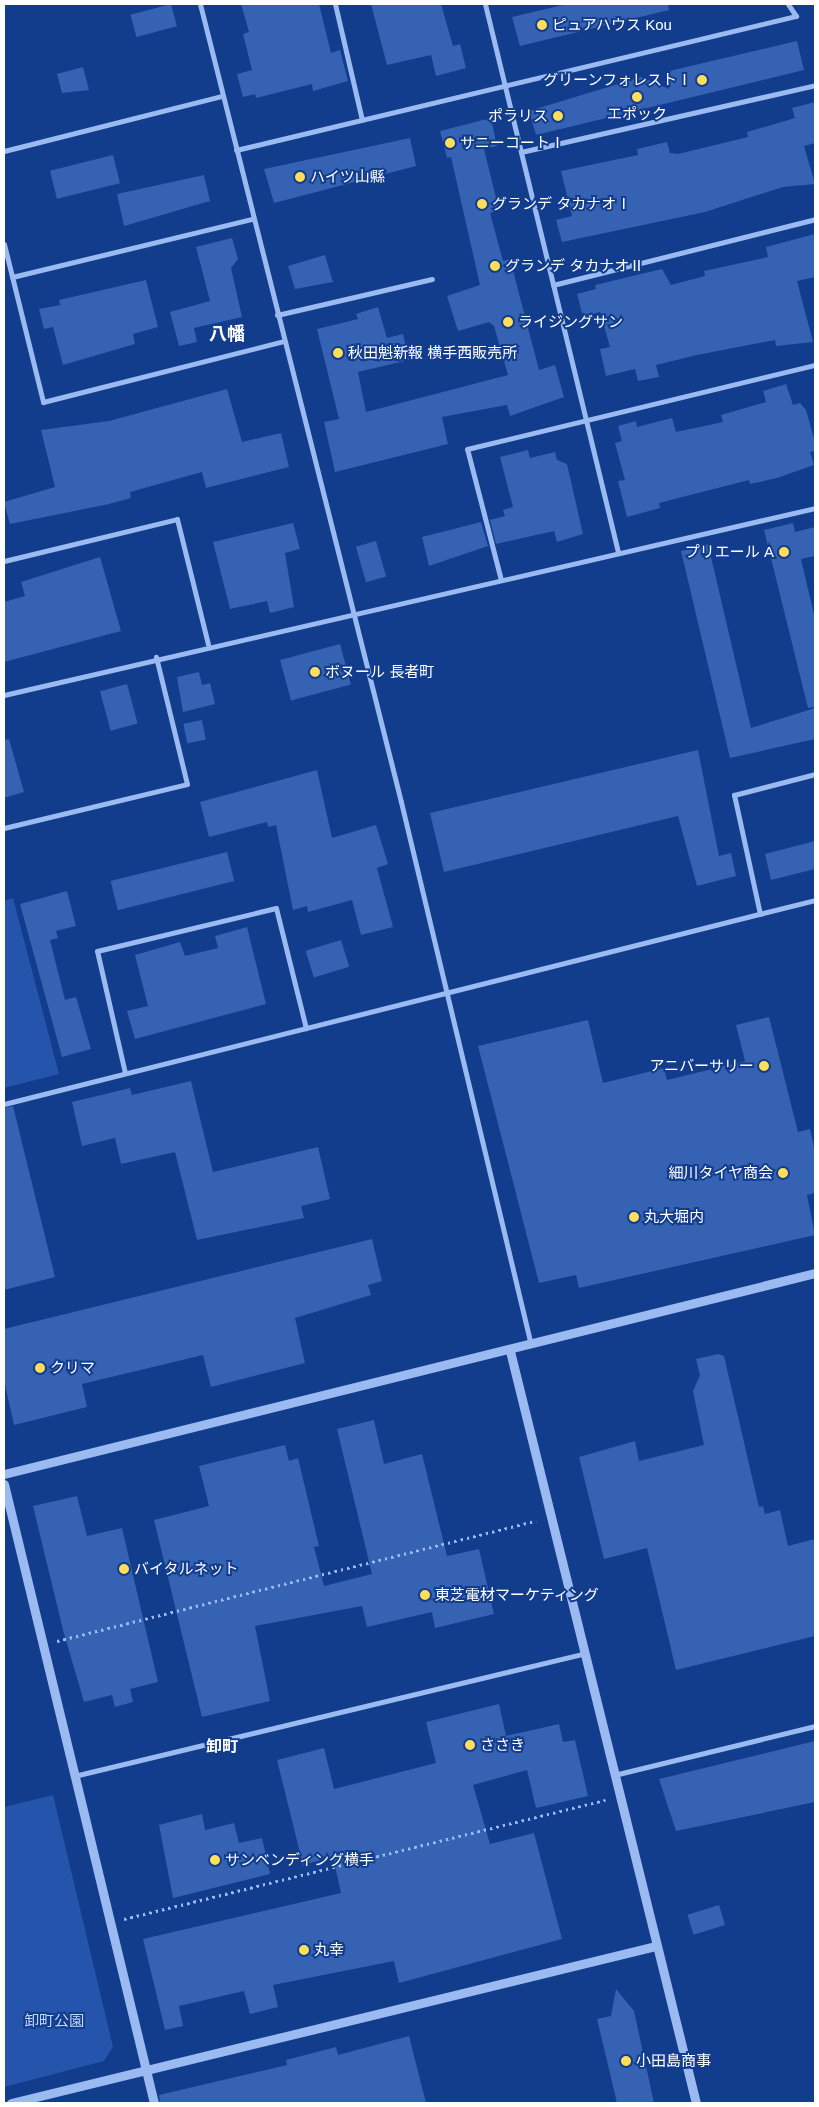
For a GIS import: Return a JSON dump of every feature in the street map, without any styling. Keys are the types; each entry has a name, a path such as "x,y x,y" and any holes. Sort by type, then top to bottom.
{"street":[{"path":"200,4 252,219 354,612 531,1346"},
{"path":"335,4 362,120"},
{"path":"485,4 618,552"},
{"path":"236,150 796,16 788,4"},
{"path":"521,152 815,85"},
{"path":"4,151 222,96"},
{"path":"12,277 252,219"},
{"path":"553,285 815,219"},
{"path":"4,244 43,402 284,341"},
{"path":"277,315 432,279"},
{"path":"501,580 467,449 815,365"},
{"path":"4,695 208,644 501,580 815,508"},
{"path":"4,561 177,519 208,644"},
{"path":"4,828 187,784 156,657"},
{"path":"760,914 734,795 815,774"},
{"path":"4,1104 445,995 815,900"},
{"path":"125,1074 96,951 276,908 306,1028"},
{"path":"4,1474 531,1346 815,1273"},
{"path":"510,1351 612,1776 696,2103"},
{"path":"4,1484 73,1777 154,2103"},
{"path":"73,1777 582,1654"},
{"path":"612,1776 815,1726"},
{"path":"12,2103 147,2073 656,1946"}],"path":[{"path":"42,1645 550,1518"},
{"path":"109,1923 618,1797"}],"green space":[{"path":"13,898 59,1074 4,1088 4,901"},
{"name":"卸町公園","path":"53,1795 113,2047 104,2061 4,2087 4,1807"}],"building":[{"path":"171,4 177,26 136,37 130,15"},
{"path":"241,4 319,4 331,53 340,50 348,81 313,91 312,84 256,98 255,94 243,97 237,74 252,70 243,34 249,32"},
{"path":"371,4 441,4 453,46 460,44 466,68 436,76 431,55 387,65"},
{"path":"567,4 668,4 669,10 520,46 512,17"},
{"path":"797,41 804,70 536,135 529,111 641,77 669,89 665,72"},
{"path":"83,67 89,90 62,93 57,74"},
{"path":"815,102 815,143 804,146 815,184 783,187 705,212 562,242 556,220 572,216 561,171 638,155 637,149 667,142 670,153 678,154 748,137 747,132 795,118 792,108"},
{"path":"491,118 497,146 484,149 499,210 490,213 503,261 510,259 539,370 555,365 564,397 510,416 507,405 442,417 448,444 335,472 324,422 339,419 317,329 358,319 356,314 378,307 387,338 403,334 409,360 358,372 366,412 508,375 494,326 489,322 458,331 447,296 480,285 451,157 447,158 440,131"},
{"path":"410,138 416,166 274,203 264,169"},
{"path":"113,155 120,183 57,199 50,171"},
{"path":"204,175 210,201 124,226 117,194"},
{"path":"815,234 815,277 797,281 813,342 776,346 775,340 697,355 656,365 659,377 638,381 635,369 606,376 600,349 610,347 600,312 583,317 577,294 596,289 595,285 662,269 671,285 705,276 704,271 768,257 766,247"},
{"path":"232,238 238,259 231,268 242,317 194,328 197,342 179,346 170,312 210,301 196,247"},
{"path":"325,255 333,282 295,289 288,266"},
{"path":"146,280 158,327 133,334 135,344 63,365 53,327 44,329 39,309 60,305 59,300"},
{"path":"786,384 793,405 800,403 806,410 815,442 815,451 810,452 814,465 777,478 750,484 749,480 659,503 660,508 627,517 618,481 625,480 615,443 622,441 618,426 636,421 637,427 672,418 676,432 723,422 721,415 766,402 763,391"},
{"path":"227,389 242,442 281,433 289,467 206,488 202,472 130,492 131,498 109,504 10,524 4,502 55,487 41,430 109,421"},
{"path":"528,450 530,458 555,452 557,460 567,464 583,534 557,542 554,531 496,544 490,520 505,516 503,510 513,507 500,457"},
{"path":"481,522 488,546 429,566 422,537"},
{"path":"293,523 300,549 285,553 294,607 270,613 267,601 230,609 213,542"},
{"path":"793,523 795,532 815,527 815,556 801,559 815,619 815,707 808,708 764,530"},
{"path":"376,541 386,577 366,582 356,547"},
{"path":"708,544 751,728 815,708 815,739 730,758 681,551"},
{"path":"100,557 121,631 4,662 4,602 25,596 21,582"},
{"name":"ボヌール 長者町","path":"340,644 351,685 291,701 280,660"},
{"path":"199,672 202,685 210,683 215,704 183,712 177,677"},
{"path":"127,684 138,724 111,731 100,691"},
{"path":"202,720 206,740 187,743 183,724"},
{"path":"9,739 24,792 4,798 4,740"},
{"path":"698,750 719,856 731,853 736,876 697,886 678,816 444,872 430,813"},
{"path":"317,770 332,838 376,825 388,864 377,868 393,927 361,935 352,900 308,912 307,906 293,910 276,825 268,827 267,822 209,837 200,802"},
{"path":"815,841 815,869 771,880 765,854"},
{"path":"227,852 234,881 118,910 111,881"},
{"path":"67,891 76,926 56,931 58,938 50,940 65,1000 76,997 91,1049 62,1057 20,904"},
{"path":"247,927 266,1004 135,1039 127,1011 148,1006 135,955 180,942 185,956 218,948 215,936"},
{"path":"341,940 349,967 314,978 306,951"},
{"path":"769,1017 798,1132 810,1129 815,1152 815,1193 807,1195 815,1235 579,1288 576,1275 539,1283 478,1046 588,1020 603,1083 664,1068 667,1080 745,1061 736,1025"},
{"path":"191,1081 213,1172 318,1147 330,1199 301,1206 304,1218 197,1240 175,1152 121,1164 115,1138 82,1146 72,1102 130,1088 132,1095"},
{"path":"13,1106 55,1277 4,1290 4,1108"},
{"path":"372,1239 382,1281 368,1285 371,1295 295,1318 305,1363 211,1387 203,1355 82,1384 87,1407 14,1425 4,1380 4,1329"},
{"path":"718,1354 724,1356 759,1507 763,1506 765,1514 780,1510 788,1546 815,1539 815,1636 676,1670 647,1548 604,1559 579,1457 635,1441 639,1461 704,1445 693,1391 700,1375 696,1359"},
{"path":"374,1420 384,1464 422,1454 447,1556 479,1549 494,1614 435,1628 432,1612 367,1627 362,1606 255,1626 270,1701 202,1717 154,1520 209,1506 199,1466 285,1445 289,1461 298,1458 319,1546 314,1547 324,1586 372,1574 337,1429"},
{"path":"77,1496 87,1536 122,1528 158,1682 130,1689 133,1702 115,1707 112,1695 84,1702 63,1630 33,1506"},
{"path":"499,1704 506,1736 559,1724 563,1742 575,1740 588,1796 536,1808 527,1770 473,1785 490,1844 534,1833 562,1939 399,1983 394,1961 273,1985 278,2007 250,2014 244,1991 179,2006 183,2026 165,2030 143,1939 341,1893 333,1857 303,1865 277,1760 324,1748 334,1789 436,1763 426,1722"},
{"path":"815,1741 815,1802 676,1831 659,1779"},
{"name":"サンベンディング横手","path":"202,1814 205,1830 234,1823 239,1843 262,1838 270,1874 173,1898 159,1825"},
{"path":"719,1905 725,1925 694,1935 687,1915"},
{"name":"小田島商事","path":"616,1989 634,2011 654,2103 617,2103 597,2019 611,2016"},
{"path":"409,2036 426,2103 160,2103 159,2095 287,2065 286,2060 336,2047 338,2055"}],"place":[{"name":"ピュアハウス Kou","path":"542,25"},
{"name":"グリーンフォレストⅠ","path":"702,80"},
{"name":"エポック","path":"637,97"},
{"name":"ポラリス","path":"558,116"},
{"name":"サニーコートⅠ","path":"450,143"},
{"name":"ハイツ山縣","path":"300,177"},
{"name":"グランデ タカナオⅠ","path":"482,204"},
{"name":"グランデ タカナオⅡ","path":"495,266"},
{"name":"ライジングサン","path":"508,322"},
{"name":"秋田魁新報 横手西販売所","path":"338,353"},
{"name":"プリエール A","path":"784,552"},
{"name":"ボヌール 長者町","path":"315,672"},
{"name":"アニバーサリー","path":"764,1066"},
{"name":"細川タイヤ商会","path":"783,1173"},
{"name":"丸大堀内","path":"634,1217"},
{"name":"クリマ","path":"40,1368"},
{"name":"バイタルネット","path":"124,1569"},
{"name":"東芝電材マーケティング","path":"425,1595"},
{"name":"ささき","path":"470,1745"},
{"name":"サンベンディング横手","path":"215,1860"},
{"name":"丸幸","path":"304,1950"},
{"name":"小田島商事","path":"626,2061"}],"district":[{"name":"八幡","path":"227,334"},
{"name":"卸町","path":"222,1747"}]}
